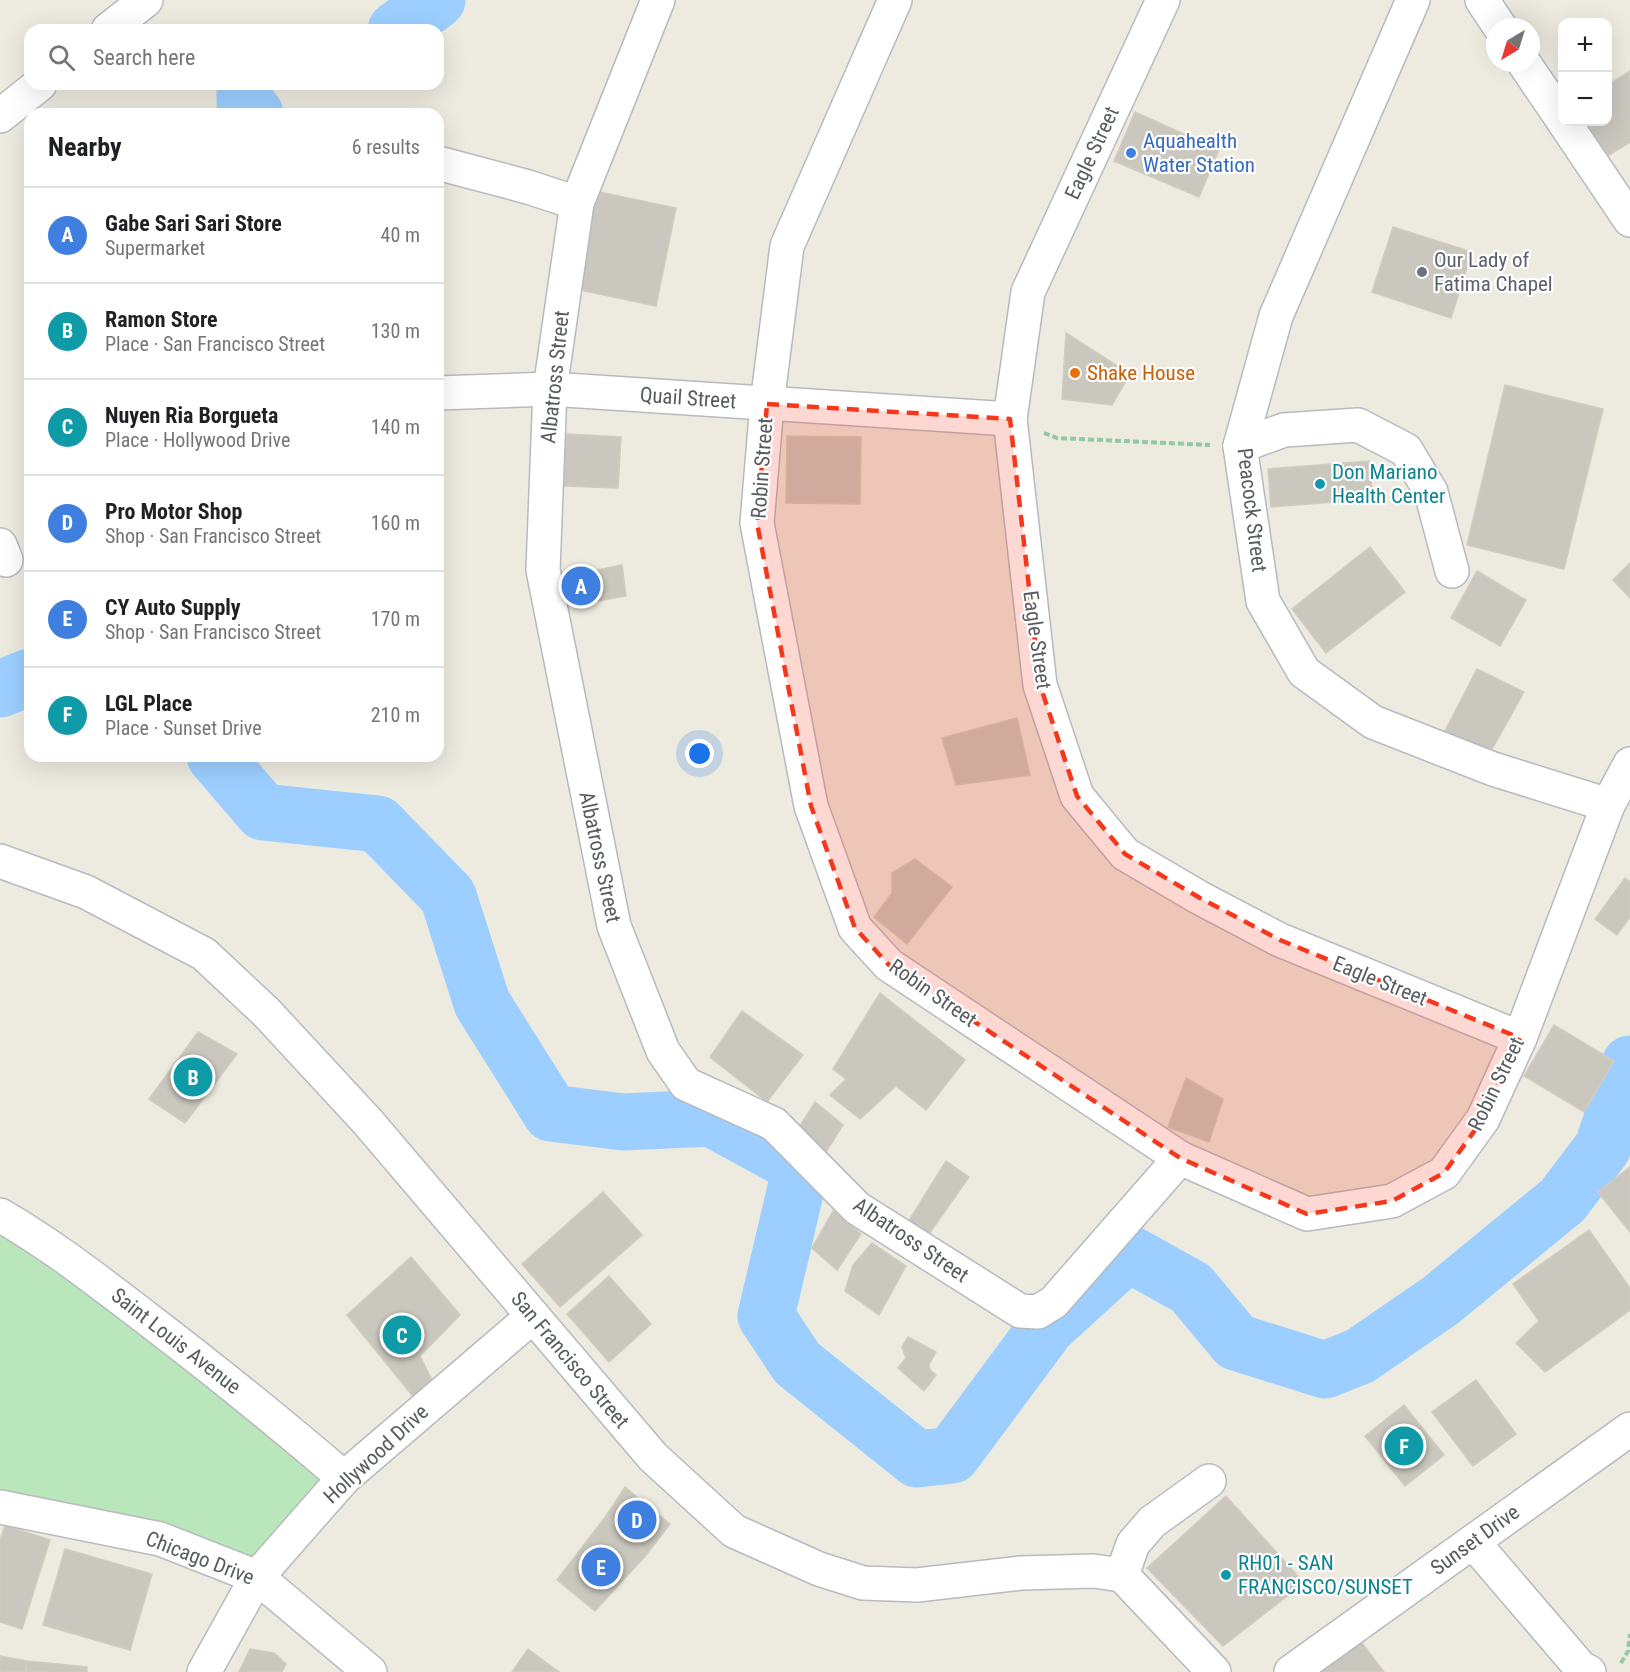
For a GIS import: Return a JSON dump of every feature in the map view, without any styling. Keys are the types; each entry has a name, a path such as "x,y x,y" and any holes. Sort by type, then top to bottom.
{"street":[{"path":"116,24 146,0"},
{"name":"Albatross Street","path":"658,0 577,203 550,389 543,570 614,926 663,1051 686,1084 774,1124 857,1208 1020,1311 1038,1312 1054,1302 1180,1158"},
{"name":"Robin Street","path":"895,0 787,246 766,404 757,523 811,806 855,928 889,965 1180,1158 1307,1214 1392,1201 1444,1173 1483,1119 1520,1038 1608,805 1630,764"},
{"name":"Eagle Street","path":"1163,0 1028,292 1010,419 1040,685 1077,796 1125,854 1200,898 1280,940 1520,1038"},
{"name":"Peacock Street","path":"1413,0 1276,316 1240,446 1263,601 1304,672 1373,722 1492,769 1608,805"},
{"path":"1482,0 1494,18"},
{"path":"1530,72 1558,114"},
{"path":"0,116 32,90"},
{"path":"1566,126 1630,220"},
{"path":"444,165 519,184 577,203"},
{"name":"Quail Street","path":"444,393 550,389 1010,419"},
{"path":"1240,446 1284,430 1358,425 1406,450 1431,492 1452,571"},
{"name":"San Francisco Street","path":"0,861 86,892 204,954 266,1012 367,1121 653,1458 734,1531 819,1569 863,1583 917,1585 1021,1573 1093,1571 1122,1575"},
{"name":"Saint Louis Avenue","path":"0,1215 48,1243 162,1330 277,1420 344,1478"},
{"name":"Hollywood Drive","path":"204,1672 257,1577 344,1478 533,1316"},
{"name":"Sunset Drive","path":"1291,1672 1630,1429"},
{"path":"1209,1481 1152,1522 1133,1544 1122,1575 1214,1672"},
{"name":"Chicago Drive","path":"0,1507 160,1539 257,1577 370,1672"},
{"path":"1473,1542 1581,1668 1589,1672"}],"path":[{"path":"1010,419 1057,438 1240,446"},
{"path":"1617,1672 1628,1651 1630,1634"}],"highlighted area":[{"path":"767,404 1010,419 1040,685 1077,796 1125,854 1200,898 1280,940 1520,1038 1483,1119 1444,1173 1392,1201 1307,1214 1180,1158 889,965 855,928 811,806 757,523"}],"green space":[{"path":"0,1231 68,1273 321,1477 248,1562 110,1511 0,1490"}],"building":[{"path":"1630,71 1630,142 1608,156 1588,126 1612,126 1612,82"},
{"path":"1135,112 1219,150 1199,197 1114,161"},
{"path":"595,191 676,208 656,306 575,289"},
{"name":"Our Lady of Fatima Chapel","path":"1393,227 1472,252 1451,318 1372,292"},
{"path":"1066,333 1130,374 1112,405 1062,399"},
{"path":"1505,385 1603,409 1564,569 1467,545"},
{"path":"566,434 621,437 618,488 564,486"},
{"path":"787,436 861,437 860,504 786,503"},
{"name":"Don Mariano Health Center","path":"1369,461 1373,499 1271,507 1268,469"},
{"path":"1370,547 1405,592 1326,653 1292,609"},
{"path":"1630,563 1630,598 1613,580"},
{"path":"622,565 626,596 578,605 572,575"},
{"path":"1477,571 1526,600 1500,646 1451,618"},
{"path":"1477,669 1524,692 1486,760 1442,737"},
{"path":"1017,718 1030,775 956,785 942,738"},
{"path":"915,859 952,887 907,944 874,917 892,893 892,873"},
{"path":"1625,878 1630,882 1630,917 1617,935 1595,919"},
{"path":"880,993 965,1060 926,1110 896,1086 860,1119 830,1095 846,1079 833,1069"},
{"path":"742,1011 803,1055 767,1102 710,1057"},
{"path":"1554,1025 1614,1061 1584,1112 1524,1076"},
{"path":"198,1032 237,1054 185,1123 149,1099"},
{"path":"1186,1078 1223,1099 1209,1142 1168,1127"},
{"path":"815,1102 843,1125 818,1165 793,1137"},
{"path":"946,1161 969,1177 927,1237 908,1222"},
{"path":"1630,1167 1630,1232 1598,1192"},
{"path":"603,1192 642,1235 560,1307 522,1264"},
{"path":"833,1211 861,1234 837,1270 812,1248"},
{"path":"1589,1230 1630,1288 1630,1310 1545,1372 1516,1343 1539,1321 1513,1284"},
{"path":"872,1243 906,1266 879,1315 845,1291 853,1265"},
{"path":"411,1257 460,1315 420,1356 433,1382 416,1400 347,1315"},
{"path":"609,1276 651,1324 609,1362 567,1314"},
{"path":"908,1337 936,1352 929,1365 930,1370 936,1375 924,1391 898,1368 906,1358 902,1347"},
{"path":"1476,1380 1516,1434 1473,1466 1432,1412"},
{"path":"1404,1405 1444,1455 1405,1486 1365,1436"},
{"path":"625,1487 670,1524 647,1554 606,1516"},
{"name":"RH01 - SAN FRANCISCO/SUNSET","path":"1226,1496 1304,1583 1223,1646 1147,1568"},
{"path":"606,1516 647,1554 595,1611 557,1580"},
{"path":"5,1525 50,1540 22,1629 0,1622 0,1540"},
{"path":"65,1549 152,1574 130,1650 43,1625"},
{"path":"1359,1639 1384,1672 1313,1672"},
{"path":"250,1649 274,1653 286,1664 282,1672 239,1672"},
{"path":"528,1649 559,1672 512,1672"},
{"path":"0,1656 27,1661 25,1672 0,1672"},
{"path":"27,1661 87,1667 87,1672 26,1672"}],"waterway":[{"path":"404,24 437,0"},
{"path":"245,90 245,102 250,108"},
{"path":"0,689 24,679"},
{"path":"220,762 263,812 378,824 448,896 482,1003 551,1113 623,1122 711,1118 801,1167 766,1316 797,1363 917,1459 952,1455 1047,1327 1128,1253 1191,1288 1236,1342 1325,1370 1360,1356 1440,1301 1563,1200 1603,1147 1630,1064"}],"place":[{"name":"Aquahealth Water Station","path":"1131,153"},
{"name":"Our Lady of Fatima Chapel","path":"1422,272"},
{"name":"Shake House","path":"1075,373"},
{"name":"Don Mariano Health Center","path":"1320,484"},
{"name":"Gabe Sari Sari Store","path":"581,586"},
{"name":"Ramon Store","path":"193,1077"},
{"name":"Nuyen Ria Borgueta","path":"402,1335"},
{"name":"LGL Place","path":"1404,1446"},
{"name":"Pro Motor Shop","path":"637,1520"},
{"name":"CY Auto Supply","path":"601,1567"},
{"name":"RH01 - SAN FRANCISCO/SUNSET","path":"1226,1575"}]}
